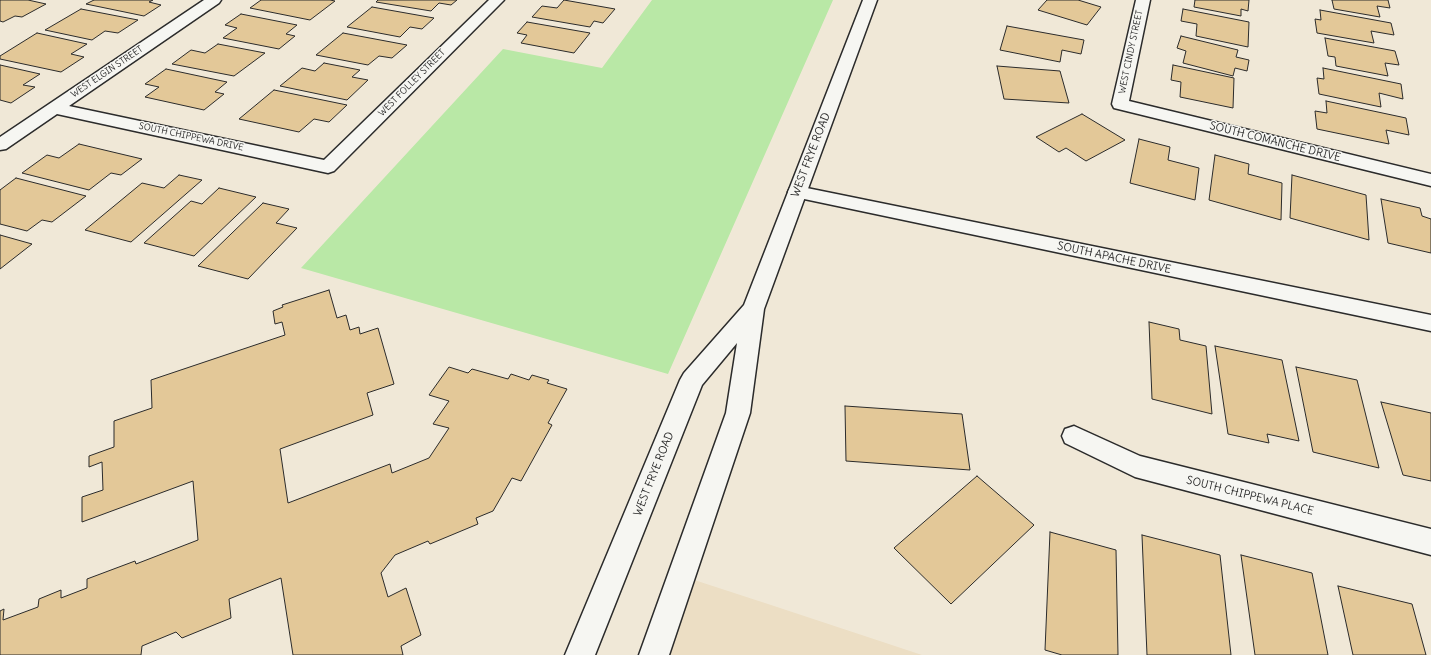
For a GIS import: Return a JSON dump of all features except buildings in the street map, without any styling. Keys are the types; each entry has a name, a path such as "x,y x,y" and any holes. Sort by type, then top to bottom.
{"street":[{"name":"WEST ELGIN STREET","path":"0,145 214,0"},
{"name":"WEST FOLLEY STREET","path":"328,167 497,0"},
{"name":"WEST FRYE ROAD","path":"654,655 738,413 753,309 870,0"},
{"name":"WEST CINDY STREET","path":"1120,104 1143,0"},
{"name":"SOUTH COMANCHE DRIVE","path":"1120,104 1431,180"},
{"name":"SOUTH CHIPPEWA DRIVE","path":"54,108 328,167"},
{"name":"SOUTH APACHE DRIVE","path":"797,192 1431,323"},
{"name":"WEST FRYE ROAD","path":"580,655 692,380 753,309"},
{"name":"SOUTH CHIPPEWA PLACE","path":"1074,436 1135,466 1431,542"}],"shaded area":[{"path":"682,576 771,605 922,655 654,655"}],"green space":[{"path":"652,0 833,0 668,374 301,268 503,49 602,68"}]}
